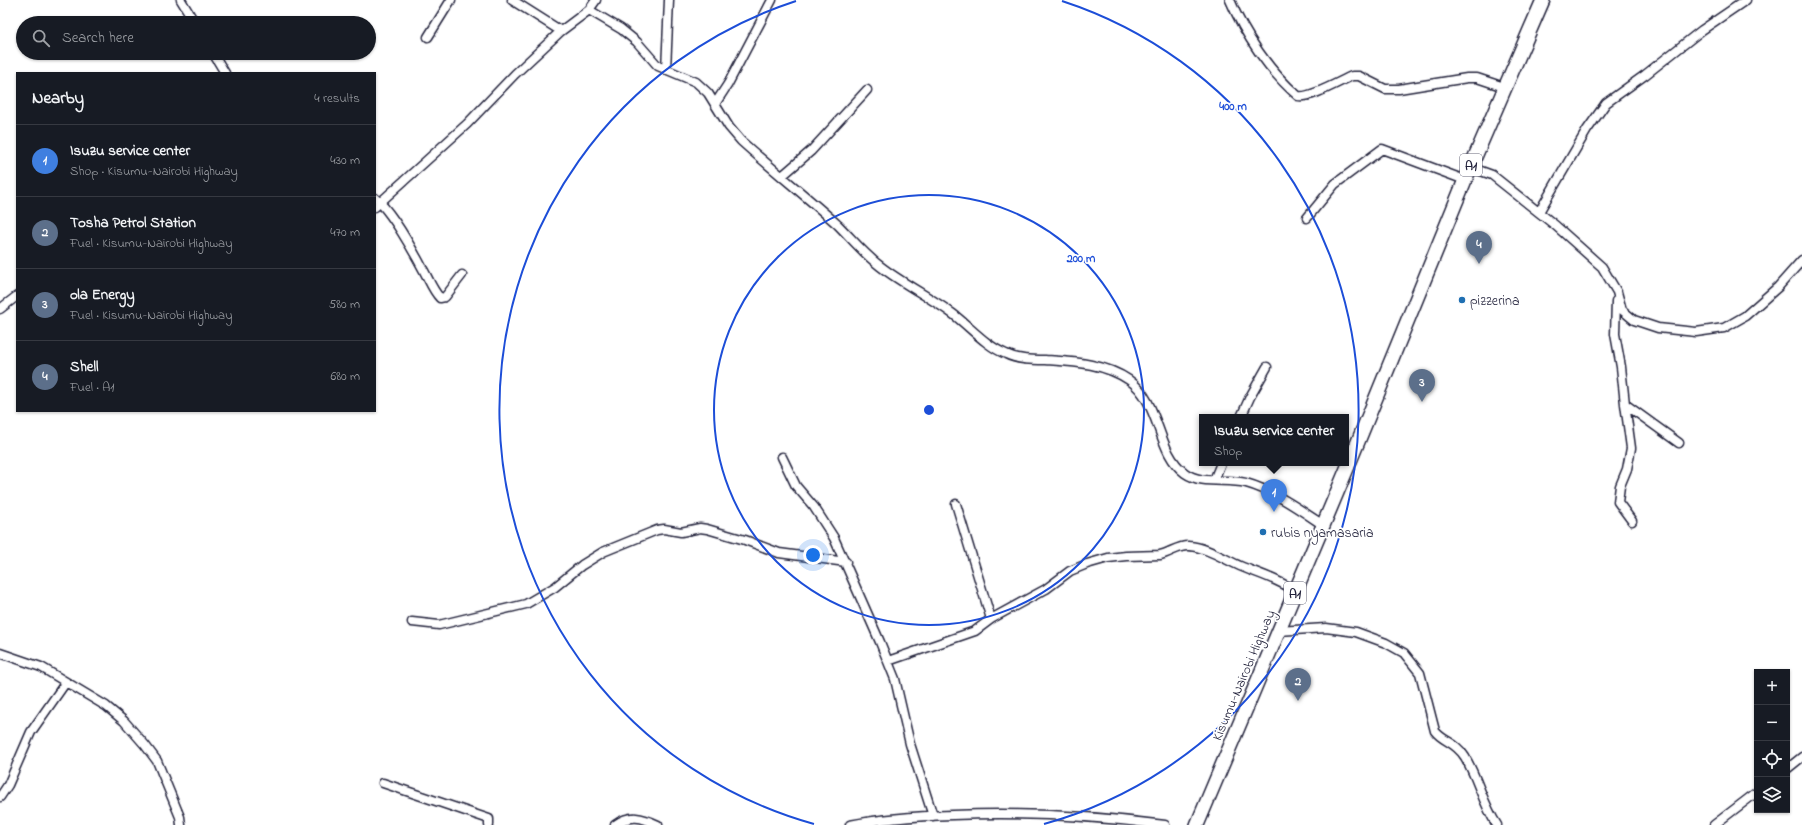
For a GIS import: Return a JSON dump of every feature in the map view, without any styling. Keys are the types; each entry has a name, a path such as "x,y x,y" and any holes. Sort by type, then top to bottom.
{"highway":[{"name":"A1","path":"1392,360 1402,332 1470,167 1543,0"},
{"name":"Kisumu-Nairobi Highway","path":"1349,463 1392,360"},
{"name":"Kisumu-Nairobi Highway","path":"1197,825 1348,466"}],"street":[{"path":"181,0 191,16"},
{"path":"428,38 451,0"},
{"path":"512,0 561,31"},
{"path":"462,275 445,297 440,298 418,258 377,202 467,124 515,74 561,31 589,10 596,0"},
{"path":"666,70 669,0"},
{"path":"715,104 728,84 772,0"},
{"path":"1230,0 1237,16 1256,48 1298,96 1306,96 1352,76 1358,76 1385,89 1467,78 1477,78 1504,88"},
{"path":"1539,212 1606,103 1645,76 1702,30 1746,0"},
{"path":"589,10 621,29 637,42 658,66 696,82 708,93 729,127 741,141 839,227 866,255 952,314 1005,354 1022,359 1072,362 1114,371 1132,382 1144,395 1153,412 1168,449 1178,466 1193,477 1200,480 1245,483 1265,490 1323,525"},
{"path":"217,60 224,72"},
{"path":"782,176 811,151 867,90"},
{"path":"1307,218 1336,184 1382,149 1465,180"},
{"path":"1470,167 1492,175 1539,212 1602,267 1617,292 1622,310 1634,320 1658,328 1696,332 1724,328 1745,316 1778,287 1802,260"},
{"path":"1617,292 1615,334 1622,367 1624,404 1631,448 1627,469 1620,486 1618,502 1632,521"},
{"path":"0,309 16,297"},
{"path":"1242,414 1250,396 1267,367"},
{"path":"1624,404 1679,443"},
{"path":"782,457 796,486 814,507 834,538 846,562 888,661 895,679 910,744 933,816"},
{"path":"1214,480 1220,466"},
{"path":"956,504 992,619"},
{"path":"412,622 439,626 526,604 555,587 582,565 603,552 657,530 664,529 681,532 700,528 707,529 745,540 779,553 846,562"},
{"path":"888,661 975,631 992,619 1046,589 1070,571 1087,564 1120,557 1168,554 1181,546 1189,546 1204,550 1279,580 1295,591"},
{"path":"1278,631 1326,628 1356,632 1386,643 1404,652 1420,673 1435,731 1438,735 1456,745 1465,758 1486,806 1497,825"},
{"path":"0,653 41,667 106,706 124,721 157,761 182,825"},
{"path":"0,797 8,785 31,732 66,682"},
{"path":"1790,767 1802,757"},
{"path":"383,782 489,819 489,825"},
{"path":"1714,825 1754,794"},
{"path":"850,825 877,820 1008,813 1118,819 1165,825"},
{"path":"615,825 625,819 638,817 658,825"}],"place":[{"name":"Shell","path":"1479,264"},
{"name":"pizzerina","path":"1462,300"},
{"name":"ola Energy","path":"1422,402"},
{"name":"Isuzu service center","path":"1274,512"},
{"name":"rubis nyamasaria","path":"1263,532"},
{"name":"Tosha Petrol Station","path":"1298,701"}]}
